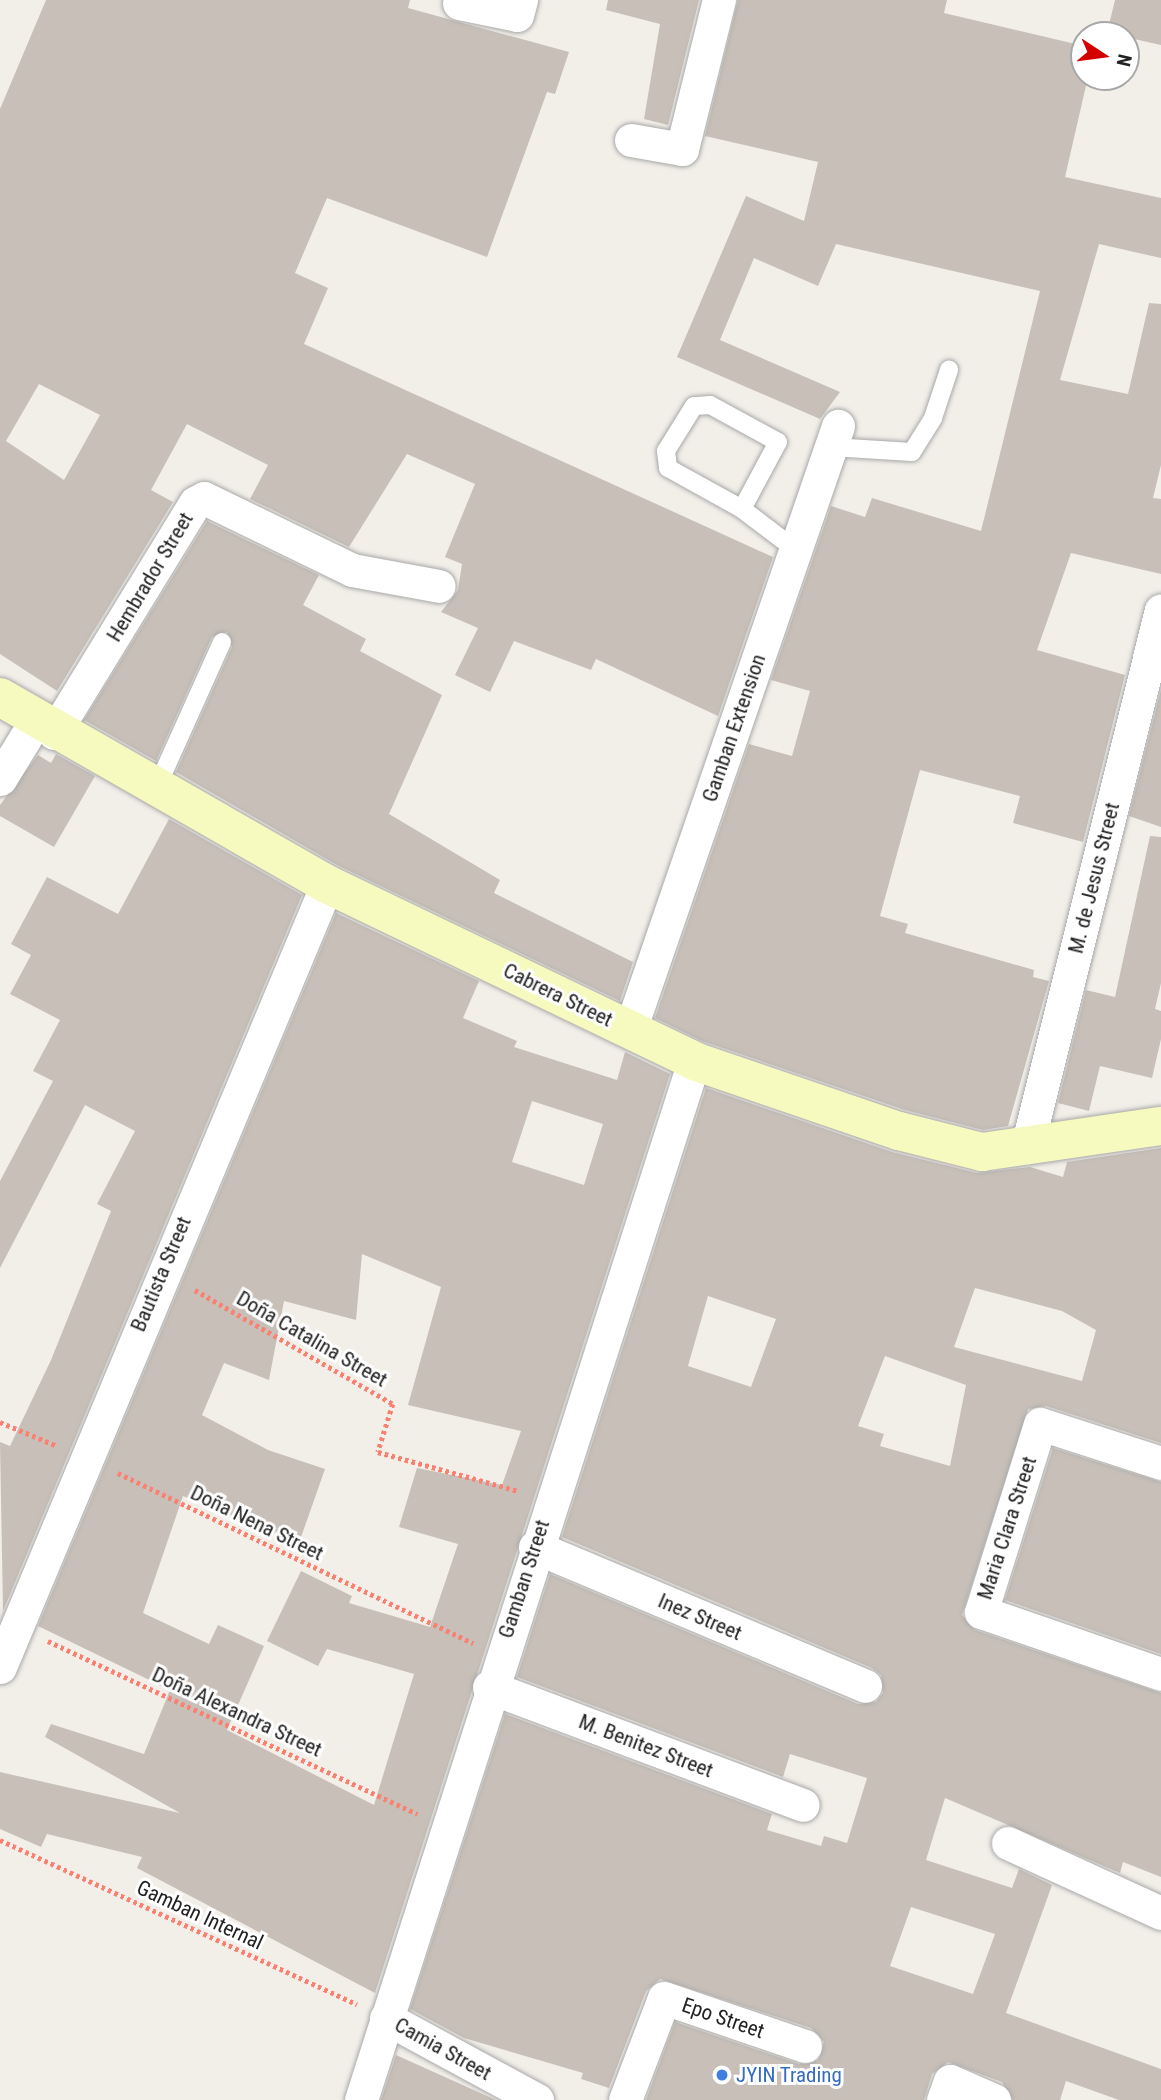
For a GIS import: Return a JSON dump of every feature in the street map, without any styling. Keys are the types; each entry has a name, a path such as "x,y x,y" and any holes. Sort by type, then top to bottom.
{"street":[{"path":"459,3 517,15 521,0"},
{"path":"631,140 682,149 719,0"},
{"name":"Gamban Extension","path":"630,1030 835,436"},
{"name":"Hembrador Street","path":"44,727 195,503 204,498 352,570 439,586"},
{"name":"M. de Jesus Street","path":"1027,1147 1161,610"},
{"name":"Cabrera Street","path":"0,697 44,727 327,884 694,1061 898,1131 982,1152 1161,1126"},
{"path":"0,779 44,727"},
{"name":"Bautista Street","path":"0,1667 83,1457 327,884"},
{"name":"Gamban Street","path":"361,2100 488,1687 694,1061"},
{"name":"Maria Clara Street","path":"1161,1464 1040,1423 981,1612 1161,1674"},
{"name":"Inez Street","path":"535,1547 865,1686"},
{"name":"M. Benitez Street","path":"488,1687 803,1805"},
{"path":"1008,1843 1161,1913"},
{"name":"Epo Street","path":"625,2100 664,1998 805,2046"},
{"name":"Camia Street","path":"386,2018 537,2100"},
{"path":"943,2100 950,2081 994,2100"}],"lane":[{"path":"835,436 912,452 933,418 949,370"},
{"path":"742,509 778,442 710,405 694,406 664,462 742,509 796,550"},
{"path":"156,789 222,642"}],"path":[{"name":"Doña Catalina Street","path":"162,1271 393,1404 378,1452 550,1500"},
{"name":"Doña Nena Street","path":"0,1422 83,1457 499,1656"},
{"name":"Doña Alexandra Street","path":"16,1626 445,1827"},
{"name":"Gamban Internal","path":"0,1840 386,2018"}],"building":[{"path":"46,0 410,0 408,8 569,52 555,94 547,92 487,257 327,198 295,273 328,288 304,344 773,557 718,716 596,659 591,670 514,641 490,692 455,675 478,628 441,612 458,590 462,564 445,557 475,484 407,454 349,547 250,499 268,465 187,424 151,490 173,502 57,691 0,654 0,109","holes":["39,384 100,415 64,480 6,441"]},
{"path":"608,0 699,0 668,125 644,119 660,24 606,10"},
{"path":"738,0 947,0 944,13 1070,43 1070,91 1085,91 1065,177 1161,198 1161,258 1099,244 1060,380 1128,394 1149,303 1161,304 1161,465 1153,498 1161,499 1161,574 1071,553 1037,650 1125,675 1083,842 1013,823 1020,796 920,770 880,916 908,924 905,933 1034,970 1033,977 1049,981 1008,1126 983,1130 905,1110 702,1041 655,1018 749,744 792,756 810,691 771,680 831,506 865,517 872,498 981,531 1040,291 836,244 818,286 754,258 720,340 840,392 820,419 677,357 746,196 804,221 818,162 705,136"},
{"path":"1115,0 1161,0 1161,45 1140,40 1140,21 1110,21"},
{"path":"207,521 319,575 303,605 366,639 360,651 442,695 389,814 500,880 494,893 633,962 620,1001 337,865 176,772 232,647 227,632 212,637 156,761 84,720"},
{"path":"1161,690 1161,827 1129,816"},
{"path":"56,754 95,776 54,847 0,816 0,805 38,755 51,763"},
{"path":"169,819 302,895 3,1611 0,1442 10,1446 51,1360 111,1211 97,1204 135,1131 85,1105 0,1268 0,1181 53,1081 33,1071 60,1020 10,994 31,955 11,944 47,877 118,914"},
{"path":"1150,836 1161,837 1161,983 1155,1009 1161,1011 1161,1039 1152,1078 1100,1066 1089,1111 1058,1103 1086,990 1115,997"},
{"path":"336,913 479,981 463,1018 517,1041 514,1047 617,1080 625,1052 670,1074 375,1993 137,1868 142,1857 47,1834 41,1847 0,1829 0,1772 180,1813 45,1737 51,1724 144,1754 170,1690 38,1626","holes":["532,1101 603,1124 584,1185 512,1162","362,1254 441,1287 408,1405 521,1431 502,1485 417,1468 399,1527 458,1544 430,1627 349,1603 352,1596 301,1571 267,1641 318,1666 327,1649 414,1674 374,1805 227,1730 264,1646 218,1625 209,1644 143,1613 183,1496 299,1543 325,1469 268,1450 202,1415 224,1363 269,1380 284,1301 356,1320"]},
{"path":"706,1088 892,1152 977,1173 1030,1167 1063,1177 1067,1162 1161,1148 1161,1443 1046,1406 1028,1409 962,1615 975,1630 1161,1693 1161,1877 1123,1862 1120,1873 945,1798 926,1860 1012,1888 1019,1869 1052,1885 1006,2013 1161,2069 1161,2100 1119,2100 1066,2081 1060,2100 1013,2100 1002,2082 948,2062 932,2074 924,2100 646,2100 675,2022 799,2064 818,2060 824,2042 811,2028 660,1979 646,1991 609,2088 581,2079 583,2073 464,2038 410,2009 505,1714 772,1814 767,1830 821,1846 824,1836 847,1843 867,1778 790,1754 783,1777 517,1677 550,1574 858,1704 876,1702 883,1693 881,1675 872,1668 562,1537","holes":["975,1288 1062,1311 1096,1330 1082,1381 954,1347","708,1296 776,1319 751,1387 688,1366","885,1356 966,1385 950,1466 880,1446 884,1434 858,1426","911,1907 995,1934 973,1994 890,1966"]},
{"path":"1053,1448 1161,1482 1161,1654 1005,1600"},
{"path":"396,2055 496,2100 381,2100"}],"place":[{"name":"JYIN Trading","path":"722,2075"}]}
